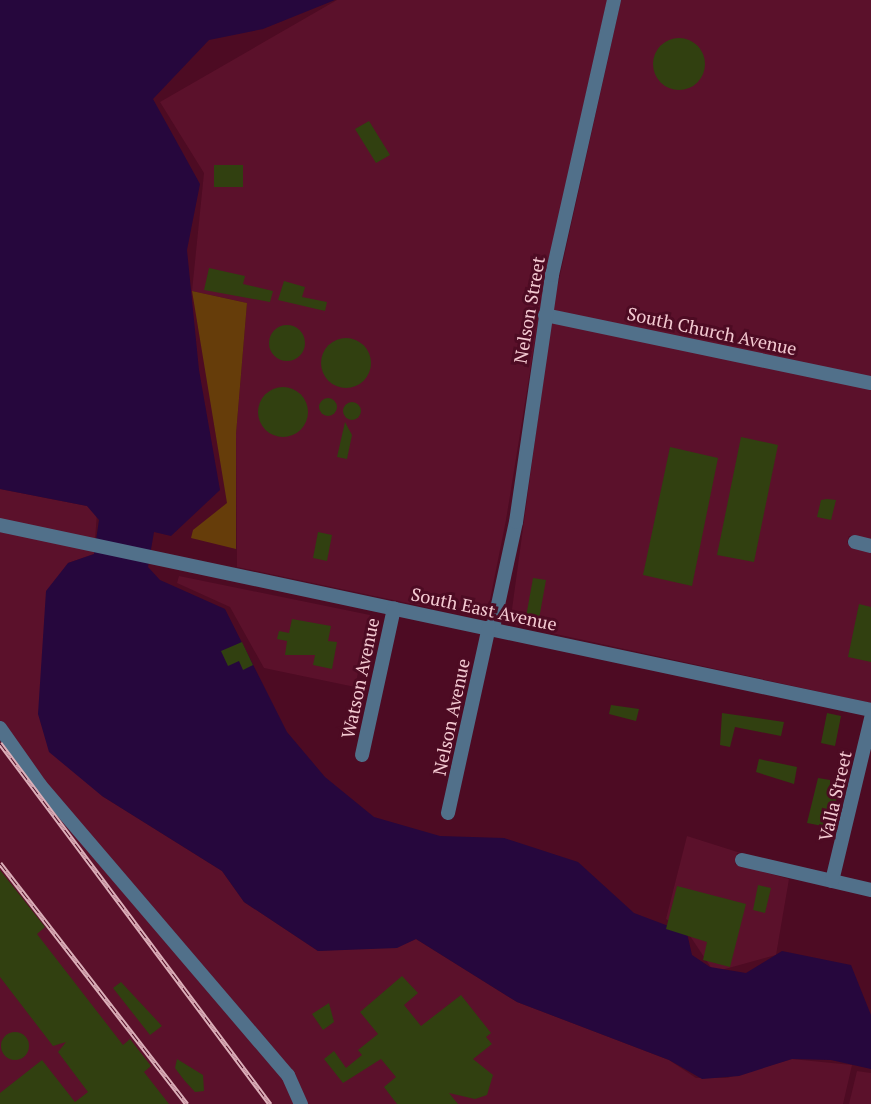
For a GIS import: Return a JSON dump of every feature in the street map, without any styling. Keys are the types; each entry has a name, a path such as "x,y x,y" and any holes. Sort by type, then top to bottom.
{"street":[{"name":"Nelson Street","path":"491,628 516,522 545,315 614,0"},
{"name":"South Church Avenue","path":"545,315 871,383"},
{"name":"South East Avenue","path":"0,525 871,710"},
{"path":"855,542 871,546"},
{"name":"Watson Avenue","path":"362,755 394,608"},
{"name":"Nelson Avenue","path":"448,813 491,628"},
{"name":"Valla Street","path":"832,881 871,718"},
{"path":"0,728 40,785 288,1075 301,1104"},
{"path":"742,860 871,890"}],"shaded area":[{"path":"0,0 335,0 263,29 209,40 153,99 200,184 187,250 199,370 220,490 171,536 154,532 148,567 160,580 225,609 287,732 325,777 374,817 440,836 504,838 578,862 634,913 687,933 692,955 710,967 746,973 782,951 851,965 871,1015 871,1069 831,1060 792,1059 739,1076 702,1079 669,1060 517,1002 416,939 397,948 318,951 244,902 222,871 102,796 49,752 38,714 46,591 68,563 94,554 99,520 87,506 0,489"},
{"path":"337,0 607,0 546,273 506,520 490,600 478,618 237,567 236,434 247,303 192,291 204,173 160,102"},
{"path":"621,0 871,0 871,380 552,311"},
{"path":"192,291 247,303 236,434 236,549 191,538 193,530 227,503"},
{"path":"551,322 871,388 871,541 849,536 847,543 871,549 871,703 510,624"},
{"path":"0,489 87,506 97,513 94,554 68,563 102,796 222,871 244,902 318,951 399,946 416,939 517,1002 669,1060 696,1078 727,1078 792,1059 852,1065 843,1104 0,1104"},
{"path":"179,576 370,615 355,687 264,668 230,607 177,583"},
{"path":"687,836 747,855 737,853 735,864 789,879 776,955 714,972 686,930 666,919"},
{"path":"857,1071 871,1073 871,1104 849,1104"}],"building":[{"path":"679,38 689,40 697,46 703,54 705,64 703,74 697,82 689,88 679,90 669,88 661,82 655,74 653,64 655,54 661,46 669,40"},
{"path":"369,121 390,155 376,163 355,129"},
{"path":"214,165 243,165 243,187 214,187"},
{"path":"209,268 245,276 243,284 273,291 270,302 204,290"},
{"path":"284,281 305,287 302,297 327,302 325,311 278,300"},
{"path":"287,325 300,330 305,343 300,356 287,361 274,356 269,343 274,330"},
{"path":"346,338 360,342 367,349 371,363 367,377 360,384 346,388 332,384 325,377 321,363 325,349 332,342"},
{"path":"283,387 301,394 308,412 301,430 283,437 265,430 258,412 265,394"},
{"path":"328,398 334,401 337,407 334,413 328,416 322,413 319,407 322,401"},
{"path":"348,402 356,402 361,407 359,418 348,420 343,415 343,407"},
{"path":"345,422 352,435 347,459 337,457"},
{"path":"741,437 778,445 754,562 717,555"},
{"path":"670,447 718,458 692,586 643,575"},
{"path":"821,500 836,500 831,520 817,517"},
{"path":"318,532 332,535 327,561 313,558"},
{"path":"533,578 546,580 539,619 526,617"},
{"path":"859,604 871,607 871,662 848,657"},
{"path":"292,619 331,626 328,641 337,642 332,669 313,665 315,655 285,655 287,641 277,639 279,631 289,633"},
{"path":"242,642 253,665 243,670 239,661 228,666 221,651"},
{"path":"611,705 639,709 636,721 609,714"},
{"path":"722,713 784,722 781,736 735,727 730,747 720,745"},
{"path":"827,713 841,716 835,746 821,743"},
{"path":"759,759 797,767 794,784 756,772"},
{"path":"818,778 830,780 831,796 837,797 828,827 807,823"},
{"path":"0,870 45,927 37,934 123,1045 130,1039 151,1066 144,1072 169,1104 0,1104 0,1093 42,1060 75,1102 88,1092 58,1052 66,1042 53,1046 0,977"},
{"path":"758,885 771,888 765,913 753,910"},
{"path":"677,886 746,904 730,967 703,960 707,942 666,929"},
{"path":"402,976 418,993 404,1005 421,1026 461,995 491,1033 486,1037 492,1044 473,1059 493,1075 487,1095 475,1099 449,1093 458,1104 397,1104 384,1087 396,1077 381,1059 343,1083 324,1059 334,1051 346,1068 362,1055 358,1050 378,1034 360,1012"},
{"path":"121,982 162,1026 150,1035 113,988"},
{"path":"329,1003 334,1022 323,1030 312,1014"},
{"path":"15,1032 25,1036 29,1046 25,1056 15,1060 5,1056 1,1046 5,1036"},
{"path":"177,1059 203,1075 204,1091 195,1092 184,1080 175,1068"}],"railway":[{"path":"0,743 270,1104"},
{"path":"0,863 187,1104"}]}
